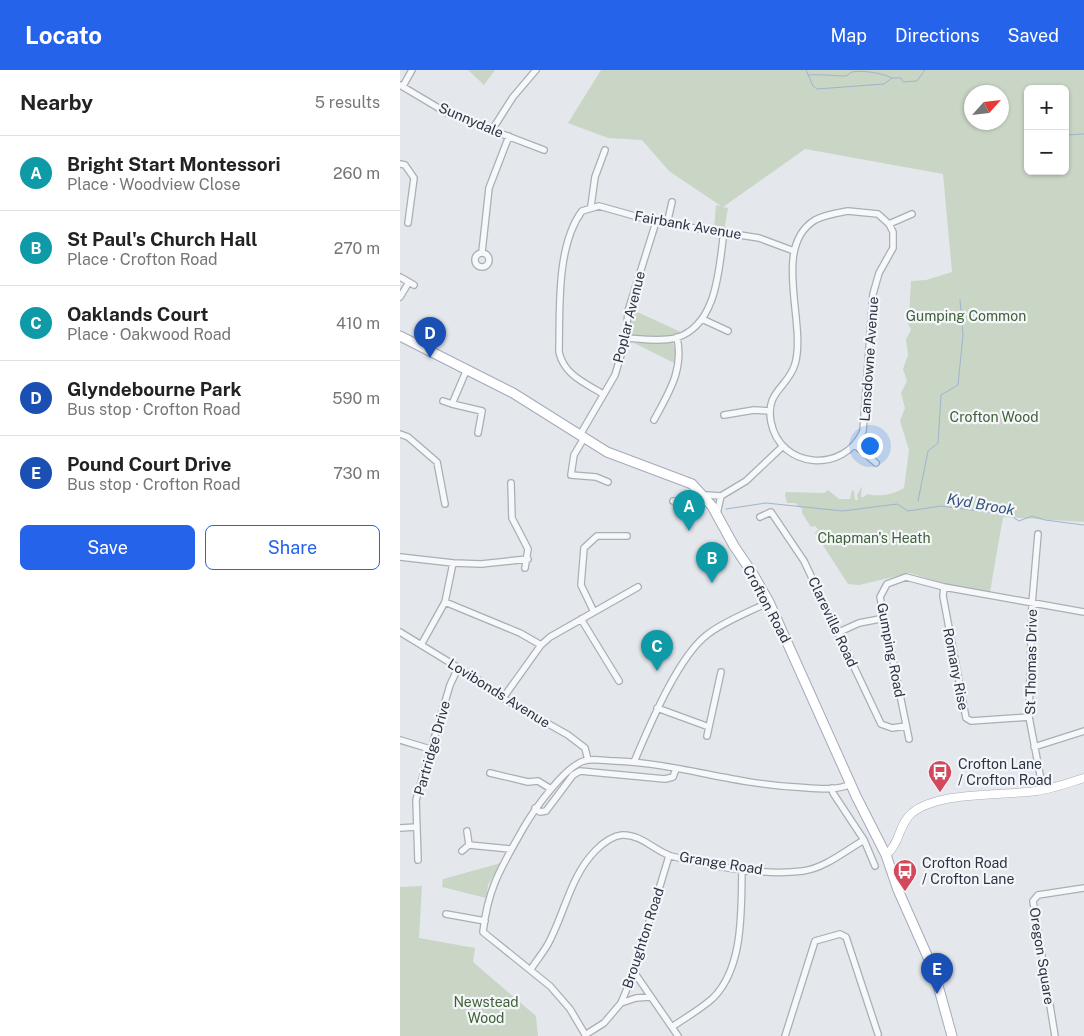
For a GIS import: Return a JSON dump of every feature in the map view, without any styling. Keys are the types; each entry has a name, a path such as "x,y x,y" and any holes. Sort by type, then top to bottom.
{"main road":[{"name":"Crofton Road","path":"400,336 467,369 539,408 607,452 692,484 704,496 717,514 734,546 769,602 851,784 886,855 895,884 934,971 950,1036"}],"street":[{"path":"402,85 412,70"},
{"path":"492,130 513,97 536,70"},
{"name":"Sunnydale","path":"402,85 447,113 544,150"},
{"path":"482,252 489,188 509,136"},
{"path":"603,394 570,374 561,360 559,352 560,290 567,244 576,219 582,210 591,206 595,177 605,150"},
{"path":"400,164 405,165 414,178 408,223"},
{"path":"667,224 672,202"},
{"name":"Fairbank Avenue","path":"591,206 599,206 656,222 724,231 759,238 794,251"},
{"path":"876,463 855,444 840,457 816,462 797,457 783,446 774,433 770,411 774,394 795,364 797,336 794,251 800,234 816,219 848,211 878,214 889,224 912,214"},
{"name":"Poplar Avenue","path":"608,482 596,477 571,474 574,455 603,394 615,375 626,338 628,311 656,222"},
{"name":"Lansdowne Avenue","path":"855,444 863,431 865,417 872,294 879,273 894,248 893,232 889,224"},
{"path":"626,338 652,340 677,338 702,319 716,290 724,231"},
{"path":"400,276 412,284 400,297"},
{"path":"702,319 728,331"},
{"path":"654,420 678,373 680,350 677,338"},
{"path":"452,404 467,369"},
{"path":"443,401 482,411 478,434"},
{"path":"724,415 754,410 770,411"},
{"path":"400,434 408,437 437,462 446,504"},
{"path":"673,500 684,504 704,496 721,496 746,481 783,446"},
{"path":"511,483 512,518 528,549 528,559 525,568"},
{"path":"717,514 721,496"},
{"name":"Clareville Road","path":"760,517 770,512 804,561 881,724 892,728 906,726"},
{"name":"St Thomas Drive","path":"1038,534 1032,604 1029,717 1043,790"},
{"path":"593,610 581,585 584,548 597,536 627,536"},
{"path":"400,557 481,564 528,559"},
{"path":"421,645 445,602 453,563"},
{"name":"Gumping Road","path":"909,739 880,597 883,588 892,580 906,578 944,587"},
{"path":"502,698 541,645 550,637 582,619 593,610 638,587"},
{"path":"944,587 1084,612"},
{"name":"Romany Rise","path":"944,587 946,615 963,713 966,718 971,721 1029,717"},
{"path":"445,602 520,633 541,645"},
{"path":"634,762 657,708 690,651 708,634 769,602"},
{"path":"837,633 860,623 885,618"},
{"path":"582,619 619,682"},
{"name":"Lovibonds Avenue","path":"400,632 480,681 502,698 582,744 588,754 588,760"},
{"name":"Partridge Drive","path":"418,860 416,800 450,684 458,668"},
{"path":"706,736 721,672"},
{"path":"657,708 709,727"},
{"path":"1034,747 1084,731"},
{"path":"400,740 430,750"},
{"path":"585,1036 570,1009 550,986 483,932 491,888 511,849 536,808 551,789 577,765 588,760 634,762 761,785 832,788 851,784"},
{"path":"536,808 540,812 546,811 573,775 580,770 665,780 673,777 676,769"},
{"path":"490,772 528,782 538,781 551,789"},
{"path":"886,855 894,847 909,816 936,802 956,797 995,796 1043,790 1084,778"},
{"path":"832,788 833,793 864,840 875,866"},
{"path":"400,828 416,827"},
{"path":"467,831 469,845"},
{"name":"Grange Road","path":"531,970 548,944 579,873 596,850 605,843 622,835 632,836 669,856 742,870 805,871 824,864 864,840"},
{"path":"462,851 469,845 511,849"},
{"name":"Broughton Road","path":"585,1036 604,1023 621,1004 634,972 669,856"},
{"path":"672,1027 709,1001 725,982 734,959 738,934 742,870"},
{"name":"Oregon Square","path":"1055,1036 1033,902 1038,895 1084,888"},
{"path":"446,914 485,921"},
{"path":"785,1036 815,942 840,934 846,937 877,1035"},
{"path":"634,972 678,1036"},
{"path":"621,1004 636,998 650,997"}],"green space":[{"path":"468,70 495,70 484,85"},
{"name":"Crofton Wood","path":"601,70 1084,70 1084,522 1003,517 990,592 966,589 965,587 961,589 910,573 859,585 848,584 815,533 818,529 815,526 811,527 802,513 802,509 795,503 787,503 785,495 786,492 824,493 828,490 839,499 850,499 852,490 854,491 855,500 858,500 857,495 862,486 861,497 867,494 890,494 904,488 909,450 900,421 905,408 901,393 907,381 903,369 908,355 906,339 911,330 907,321 909,318 911,281 926,280 952,272 943,174 805,149 723,207 728,208 724,231 714,230 716,205 721,206 669,171 642,140 608,138 568,123"},
{"path":"633,310 683,333 666,338 629,336"},
{"path":"634,343 673,343 677,354 676,364"},
{"path":"501,863 488,885 486,898 442,887 443,879"},
{"name":"Newstead Wood","path":"422,886 419,938 475,948 473,962 536,1016 538,1036 400,1036 400,887"}],"waterway":[{"path":"806,70 813,86 817,89 884,84 892,78 901,78 903,82 917,81 925,70"},
{"path":"808,75 847,76 852,72 861,71 878,73 892,78"},
{"path":"1069,135 1084,134"},
{"path":"918,501 928,451 938,443 941,395 958,385 963,335 960,300"},
{"name":"Kyd Brook","path":"726,509 766,503 843,511 897,504 908,511 941,506 1009,515 1019,521 1032,516 1045,520 1084,525"}],"place":[{"name":"Glyndebourne Park","path":"430,358"},
{"name":"Bright Start Montessori","path":"689,531"},
{"name":"St Paul's Church Hall","path":"712,583"},
{"name":"Oaklands Court","path":"657,671"},
{"name":"Crofton Lane / Crofton Road","path":"940,793"},
{"name":"Crofton Road / Crofton Lane","path":"905,892"},
{"name":"Pound Court Drive","path":"937,994"}],"park label":[{"name":"Gumping Common","path":"966,316"},
{"name":"Chapman's Heath","path":"874,538"}]}
